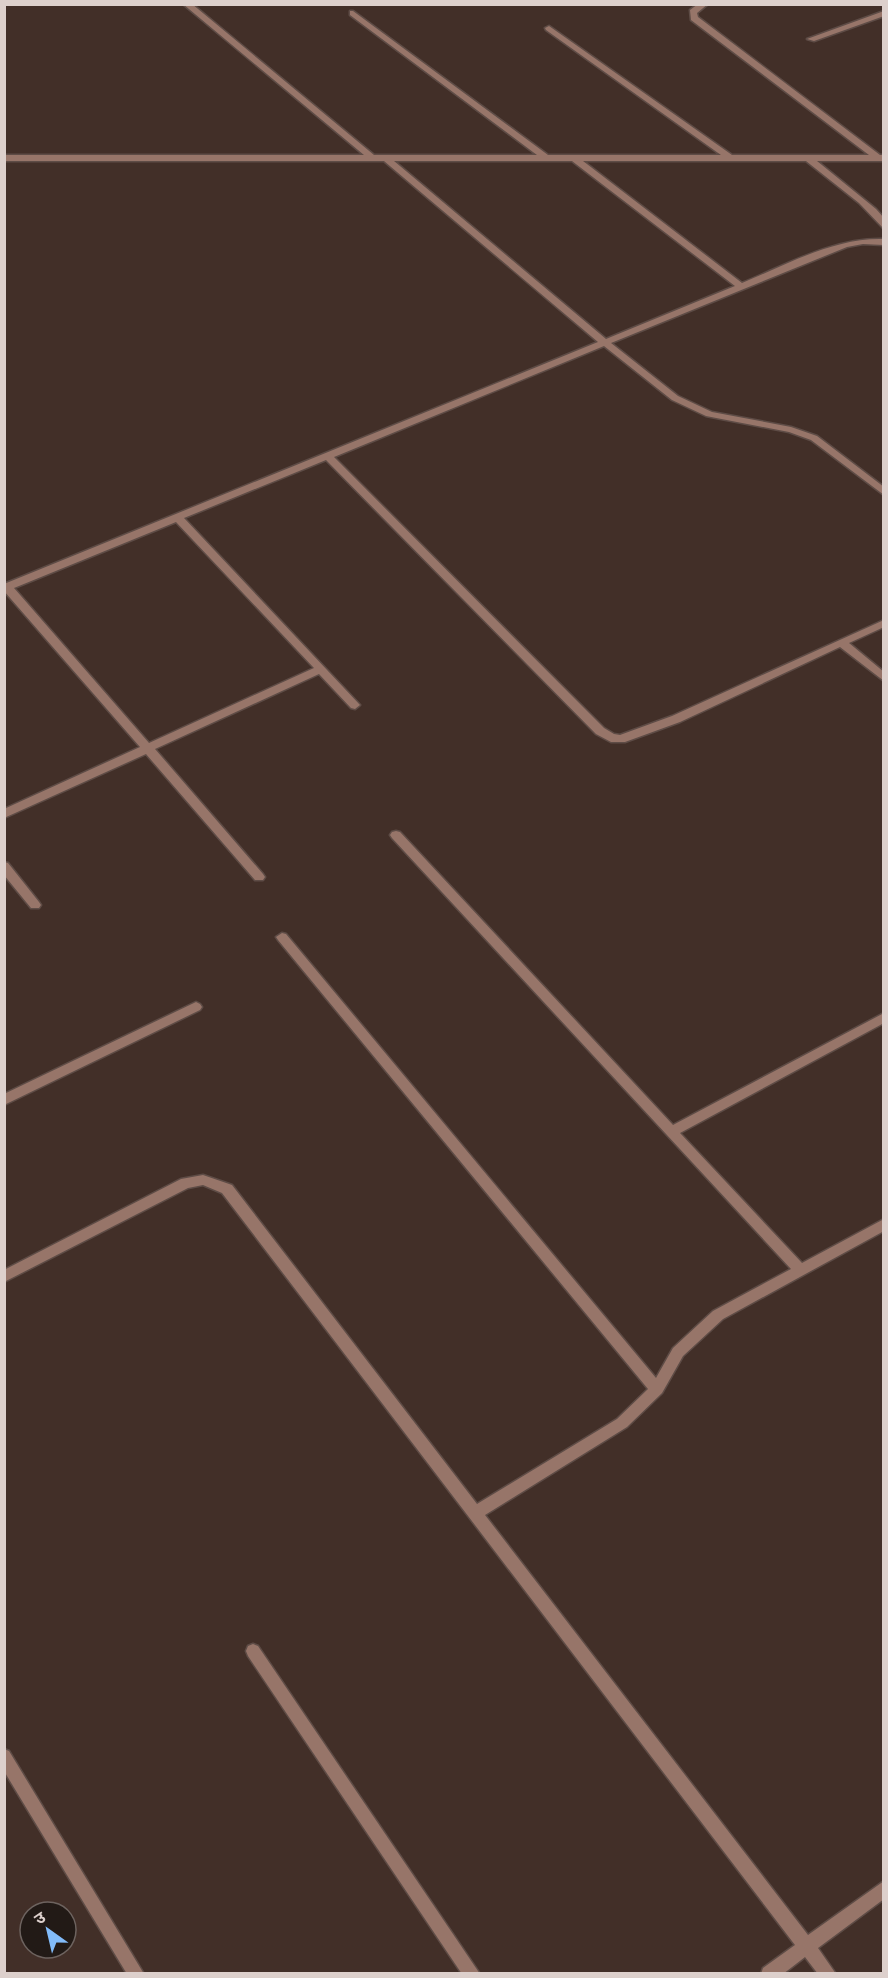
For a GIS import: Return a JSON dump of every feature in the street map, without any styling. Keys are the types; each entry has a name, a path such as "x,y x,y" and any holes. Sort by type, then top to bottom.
{"street":[{"path":"187,4 372,158"},
{"path":"704,4 693,12 694,18 881,158"},
{"path":"353,13 546,158"},
{"path":"811,39 884,13"},
{"path":"549,28 729,157"},
{"path":"4,158 881,158"},
{"path":"386,158 605,343 690,406 709,414 791,430 814,438 884,492"},
{"path":"574,158 741,287"},
{"path":"808,158 882,220 884,226"},
{"path":"259,877 6,588 844,245 879,241 884,231"},
{"path":"327,456 592,722 611,738 621,739 676,719 884,623"},
{"path":"177,518 355,705"},
{"path":"842,643 884,678"},
{"path":"4,814 321,669"},
{"path":"396,835 800,1270"},
{"path":"4,866 35,905"},
{"path":"282,937 657,1389"},
{"path":"4,1100 196,1007"},
{"path":"671,1132 884,1017"},
{"path":"4,1277 186,1183 203,1180 215,1182 227,1189 828,1974"},
{"path":"476,1513 622,1423 657,1389 678,1352 718,1315 884,1224"},
{"path":"254,1651 472,1974"},
{"path":"4,1756 136,1974"},
{"path":"769,1974 884,1889"}]}
